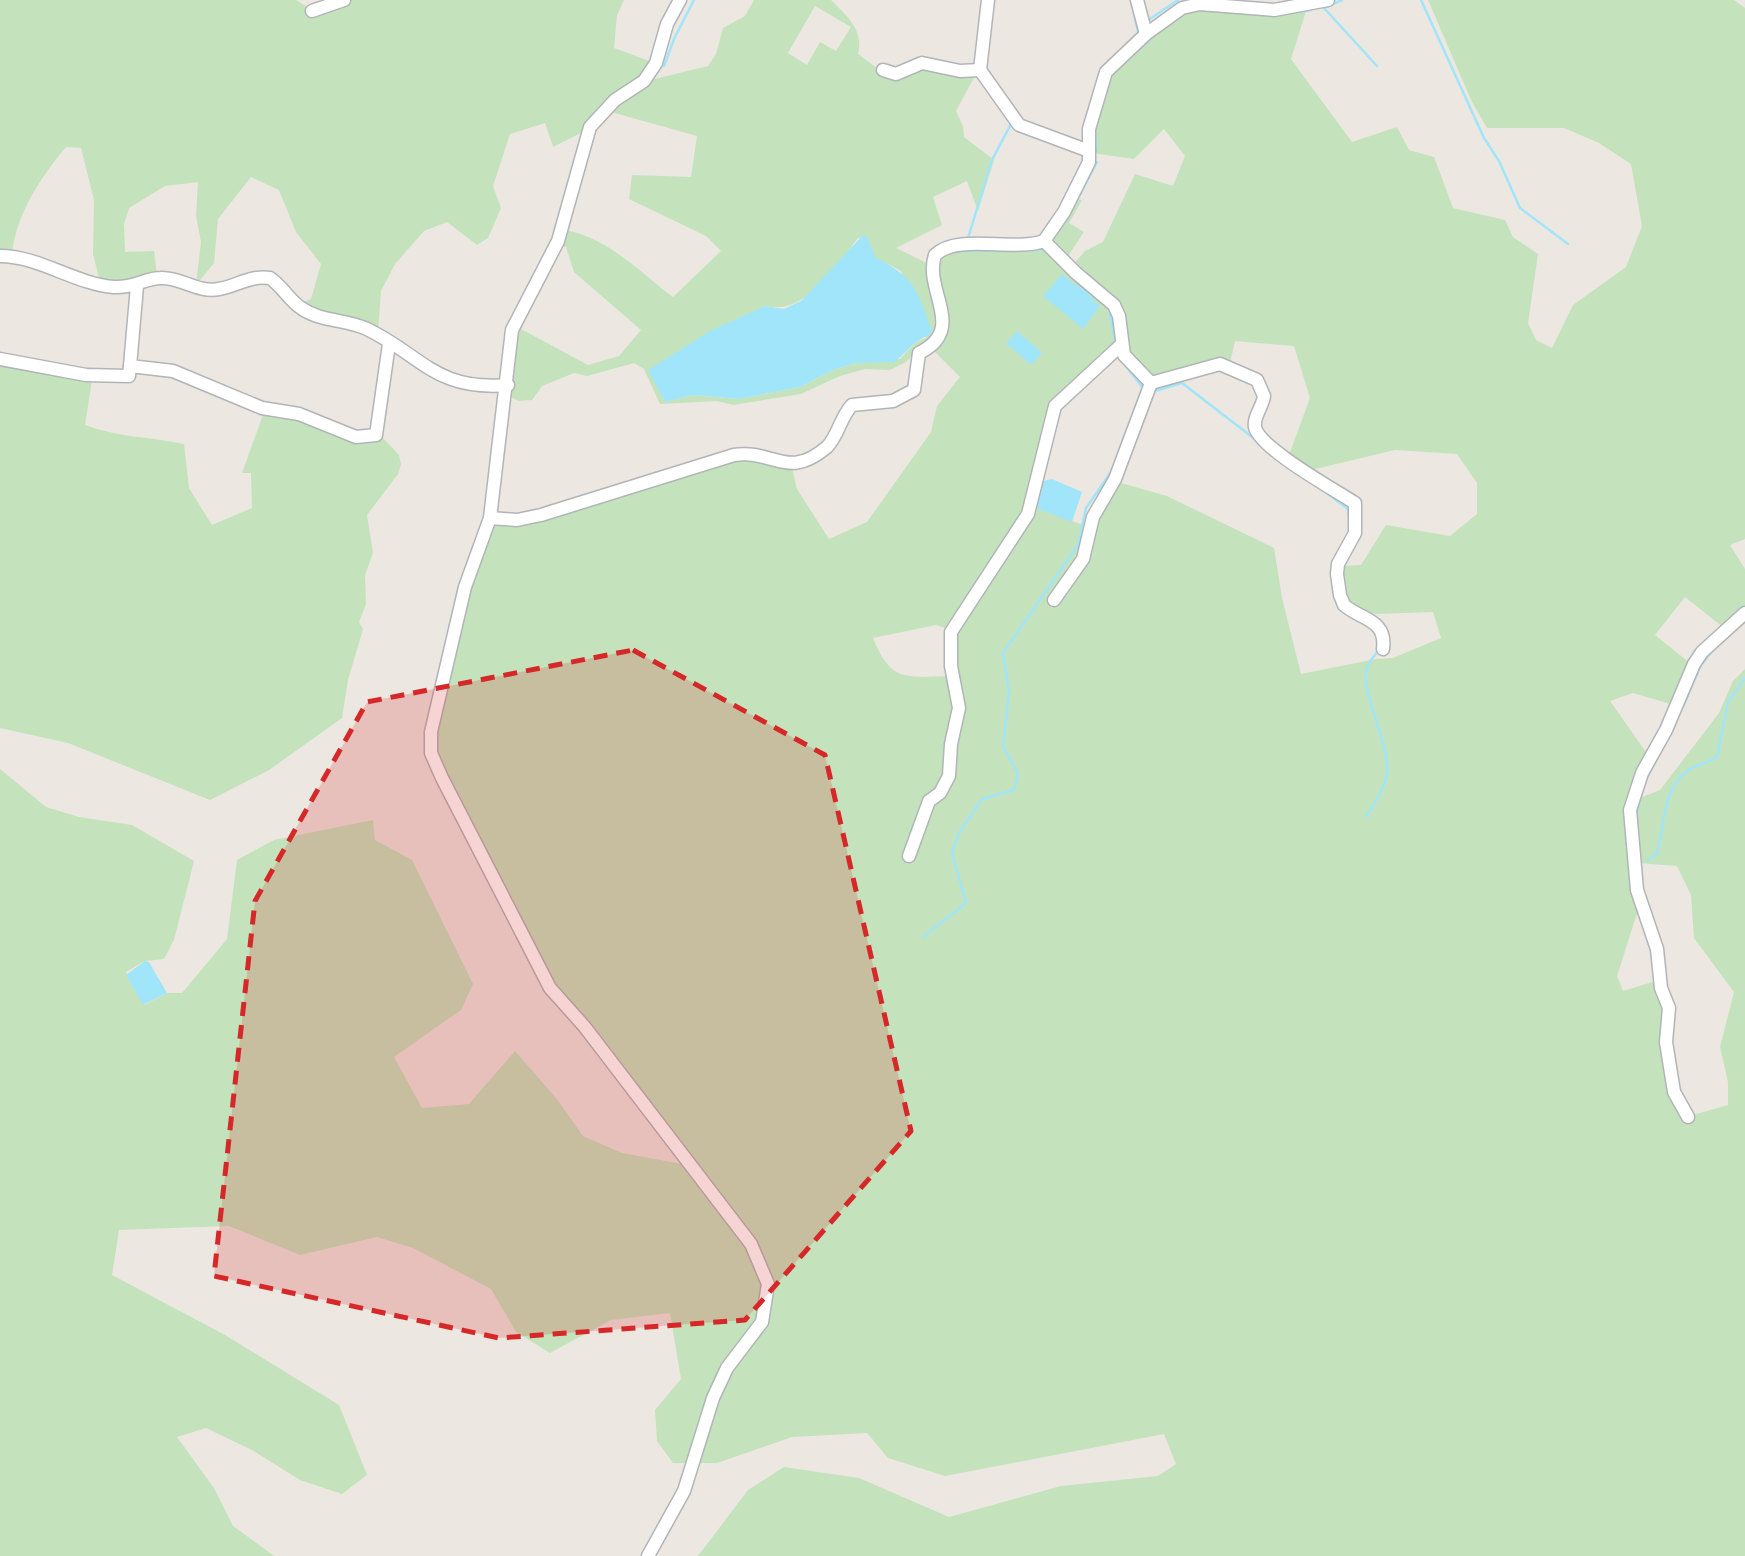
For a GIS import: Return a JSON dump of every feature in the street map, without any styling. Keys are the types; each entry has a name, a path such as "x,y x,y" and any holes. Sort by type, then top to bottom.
{"street":[{"path":"312,12 344,0"},
{"path":"648,1556 684,1491 713,1398 727,1368 762,1322 768,1284 751,1244 584,1026 550,988 435,764 431,743 433,720 465,587 490,518 508,385 507,363 512,330 558,241 590,127 615,100 644,81 656,63 667,24 680,0"},
{"path":"988,0 980,70 1019,125 1089,151"},
{"path":"1137,0 1142,38"},
{"path":"490,518 517,520 541,515 744,453 794,465 804,461 829,445 852,405 892,401 914,390 919,353 937,341 941,334 942,311 932,270 934,255 953,245 1025,246 1044,241 1089,162 1089,129 1106,72 1111,64 1182,8 1200,4 1274,10 1328,0"},
{"path":"883,70 896,74 922,63 960,71 980,70"},
{"path":"1044,241 1114,305 1119,316 1124,355 1151,383"},
{"path":"0,256 13,256 71,278 103,286 137,286 158,277 210,290 253,277 270,278 304,310 327,320 367,329 443,377 475,385 508,385"},
{"path":"0,359 86,375 129,376 137,286"},
{"path":"130,366 173,371 262,408 299,414 356,437 371,438 376,435 389,344"},
{"path":"909,856 929,801 940,793 949,776 951,744 958,708 951,666 951,632 1028,514 1055,406 1121,345"},
{"path":"1151,383 1220,364 1257,380 1264,396 1254,423 1257,433 1275,450 1355,503 1355,533 1338,564 1338,589 1344,605 1368,616 1379,627 1385,640 1383,649"},
{"path":"1054,600 1083,559 1093,517 1115,479 1151,383"},
{"path":"1688,1117 1674,1092 1666,1042 1669,1008 1661,988 1657,949 1637,890 1630,810 1642,773 1666,730 1694,664 1702,652 1745,612"}],"highlighted area":[{"path":"633,650 825,755 911,1131 745,1320 499,1338 214,1276 255,901 367,702"}],"green space":[{"path":"0,0 296,0 309,8 311,13 351,0 624,0 617,15 614,48 652,62 583,132 553,147 545,123 510,134 493,186 501,208 488,238 477,245 447,222 424,231 395,264 381,291 378,332 299,304 311,299 321,264 296,232 279,190 251,177 218,219 214,263 196,285 201,242 196,216 198,182 165,186 129,208 124,224 125,252 154,251 157,276 139,283 100,282 93,254 94,200 81,148 66,147 39,183 24,210 12,254 0,254"},
{"path":"754,0 831,0 853,24 859,38 858,54 886,75 920,66 977,72 956,111 963,126 964,137 994,160 978,211 967,181 933,197 942,225 896,248 929,264 940,328 906,362 890,370 865,369 840,376 801,394 733,405 717,401 660,404 644,369 634,363 587,376 574,373 542,386 532,400 519,401 508,396 514,341 519,328 588,365 619,356 641,330 574,272 566,247 561,246 566,230 582,234 610,248 673,297 721,251 706,236 629,199 632,175 691,177 697,136 611,112 651,80 708,66 716,54 723,28 745,16","holes":["815,6 851,27 836,51 820,42 807,65 788,53","867,237 874,257 901,271 926,338 916,342 900,359 856,363 833,370 800,387 739,399 693,395 665,402 649,370 765,306 794,304 819,286 858,238"]},
{"path":"1428,0 1734,0 1745,8 1745,539 1730,545 1745,569 1745,609 1724,628 1685,597 1655,635 1691,664 1674,705 1633,693 1610,701 1648,755 1630,798 1627,819 1635,891 1640,904 1617,976 1623,991 1659,980 1667,1006 1663,1036 1673,1092 1686,1117 1728,1105 1728,1082 1720,1047 1734,992 1694,938 1691,895 1677,866 1637,863 1632,817 1635,800 1660,790 1719,713 1733,681 1745,669 1745,1556 698,1556 748,1490 784,1467 859,1478 949,1517 1061,1486 1158,1476 1176,1464 1164,1434 945,1476 888,1458 867,1433 792,1437 717,1463 673,1463 657,1441 655,1410 681,1379 670,1313 611,1320 550,1353 516,1332 491,1289 413,1248 377,1237 300,1255 229,1226 119,1230 112,1275 225,1335 339,1405 367,1475 342,1494 300,1480 252,1450 206,1428 177,1437 214,1488 233,1526 274,1556 0,1556 0,769 46,807 79,817 132,825 194,861 174,940 164,959 145,961 126,972 144,1005 167,993 182,993 227,939 237,860 274,840 373,820 375,840 412,860 473,984 461,1010 394,1057 422,1108 469,1104 515,1051 557,1099 583,1136 622,1153 693,1166 585,1023 551,984 434,753 434,727 469,583 492,523 525,522 561,513 735,457 747,457 792,468 797,489 829,539 867,522 931,432 937,406 960,377 933,350 945,325 936,279 938,255 960,248 1046,245 1085,285 1112,305 1118,327 1118,345 1057,400 1038,463 1034,507 1086,526 1092,506 1121,483 1167,496 1274,548 1282,598 1301,674 1393,658 1441,638 1433,612 1376,614 1351,609 1341,595 1340,566 1361,565 1386,525 1450,536 1477,514 1477,483 1457,454 1395,450 1311,470 1289,455 1310,398 1294,346 1235,341 1230,363 1216,362 1152,380 1123,350 1120,318 1116,308 1072,266 1085,251 1103,242 1135,174 1173,186 1185,156 1164,129 1134,159 1092,153 1091,129 1112,67 1178,14 1189,9 1215,6 1273,13 1306,11 1291,59 1352,142 1397,127 1409,150 1434,157 1453,208 1505,220 1513,237 1538,254 1528,323 1536,340 1552,348 1573,305 1626,267 1642,226 1631,164 1599,143 1564,128 1487,128 1472,102","holes":["936,625 954,631 954,674 960,715 954,710 949,676 922,677 902,674 886,663 873,638"]},
{"path":"1075,199 1082,200 1069,223 1084,232 1066,259 1050,242"},
{"path":"0,362 92,380 85,425 184,444 189,488 212,525 252,508 251,473 242,473 264,412 300,416 348,436 382,437 399,455 401,464 398,474 367,515 373,553 365,575 366,604 359,622 363,629 348,680 342,718 269,770 210,800 68,743 0,728"}],"water":[{"path":"863,235 867,237 875,257 908,279 933,332 916,342 895,362 856,363 833,370 800,387 739,399 693,395 665,402 648,370 710,331 765,306 784,309 801,301"},
{"path":"1062,274 1100,306 1083,329 1043,296"},
{"path":"1017,331 1042,353 1031,365 1006,343"},
{"path":"1052,479 1082,492 1072,522 1034,507 1039,482"},
{"path":"145,961 149,962 167,993 143,1005 126,975"}],"waterway":[{"path":"664,66 694,0"},
{"path":"1131,0 1139,36"},
{"path":"1147,21 1178,0"},
{"path":"1342,0 1324,8 1377,66"},
{"path":"1421,0 1484,138 1499,161 1520,208 1568,244"},
{"path":"1292,13 1311,10"},
{"path":"1143,45 1148,43"},
{"path":"985,66 993,78"},
{"path":"968,238 992,160 1011,124"},
{"path":"1095,132 1097,149"},
{"path":"1073,208 1097,162"},
{"path":"956,251 1046,250"},
{"path":"1070,275 1086,293 1102,302"},
{"path":"1109,309 1115,340"},
{"path":"1118,453 1143,388 1125,365"},
{"path":"1155,391 1182,383 1256,440"},
{"path":"1266,450 1277,459"},
{"path":"923,937 966,903 952,853 959,833 982,799 1014,790 1018,774 1003,746 1009,693 1003,653 1078,545 1086,508 1111,472"},
{"path":"1320,488 1348,509 1349,517"},
{"path":"1366,817 1382,790 1387,773 1384,747 1366,678 1368,665 1379,650"},
{"path":"1683,706 1701,665 1713,650"},
{"path":"1647,860 1656,855 1668,799 1678,779 1687,771 1717,756 1728,702 1745,678"},
{"path":"1645,782 1656,760"},
{"path":"1637,812 1642,792"}]}
